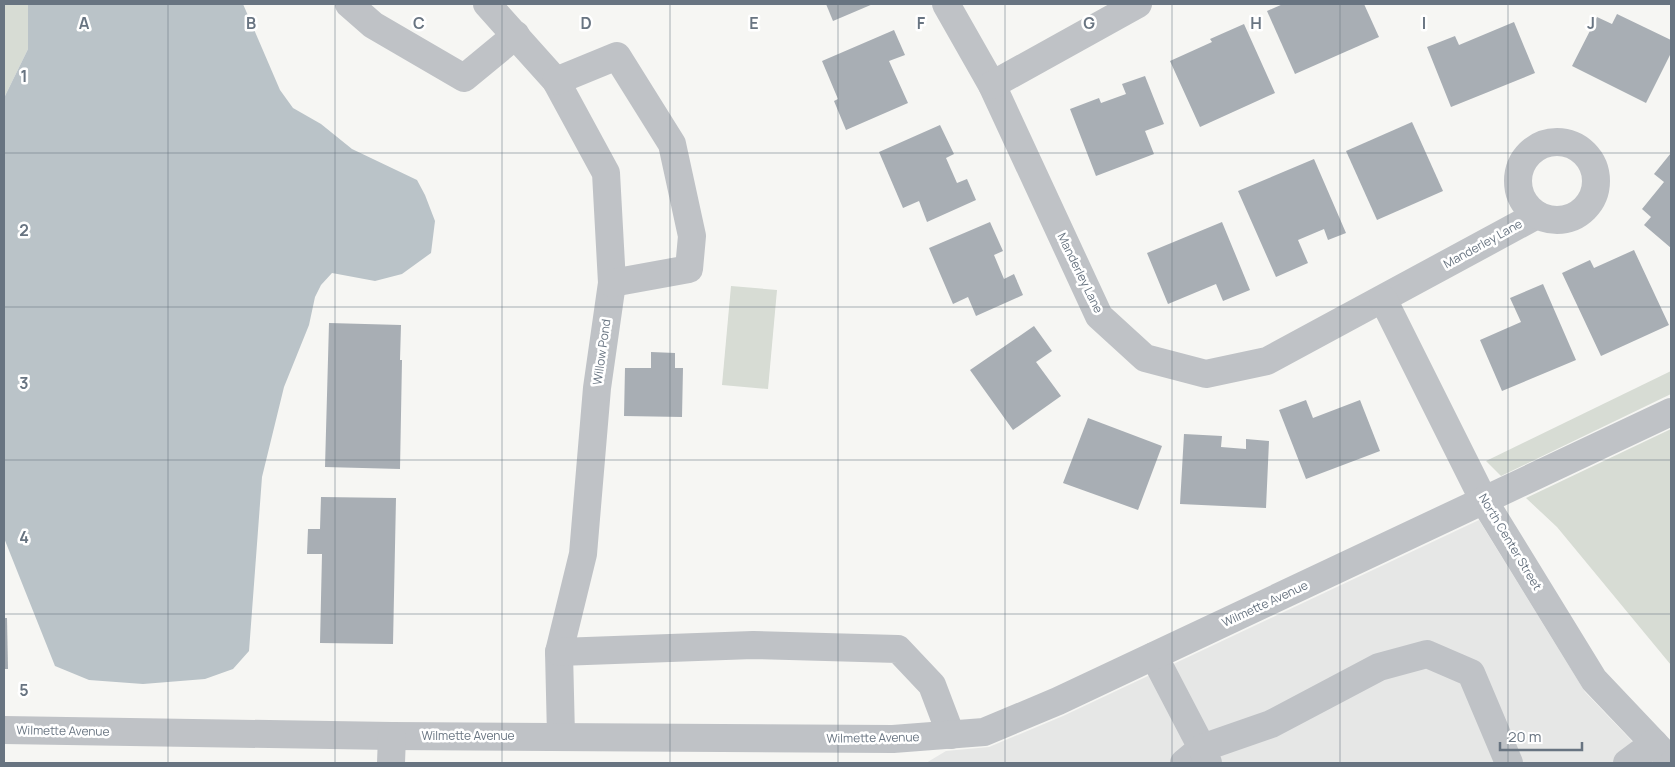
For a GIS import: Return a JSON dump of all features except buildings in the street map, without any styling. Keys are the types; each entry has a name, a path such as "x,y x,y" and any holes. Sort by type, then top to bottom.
{"street":[{"path":"349,4 373,25 464,78 516,35"},
{"name":"Willow Pond","path":"487,4 556,80 606,173 612,283 597,388 583,554 559,652 560,736"},
{"name":"Manderley Lane","path":"946,4 992,85 1099,316 1145,358 1206,374 1267,361 1537,215"},
{"path":"992,85 1138,4"},
{"path":"556,80 617,56 672,144 692,236 689,268 612,283"},
{"name":"North Center Street","path":"1383,299 1484,501 1594,680 1663,752"},
{"name":"Wilmette Avenue","path":"4,730 392,736 893,739 984,732 1058,701 1671,412"},
{"path":"559,652 753,645 898,648 932,686 951,735"},
{"path":"1154,656 1198,758 1271,724 1379,667 1427,654 1471,673 1509,763"},
{"path":"391,763 392,736"},
{"path":"1627,763 1663,752"}],"shaded area":[{"path":"4,4 28,4 28,49 4,98"},
{"path":"28,4 243,4 280,90 293,108 321,124 352,149 417,180 435,221 431,253 402,274 375,281 332,273 321,285 315,297 309,325 284,387 262,477 249,651 233,669 205,679 143,684 89,680 55,666 4,538 4,98 28,49"},
{"path":"731,286 777,290 768,389 722,385"},
{"path":"1671,371 1671,394 1501,476 1486,461"},
{"path":"1671,429 1671,665 1557,527 1526,498"},
{"path":"1479,520 1585,692 1653,763 926,763 946,751 989,747 1063,716"}]}
